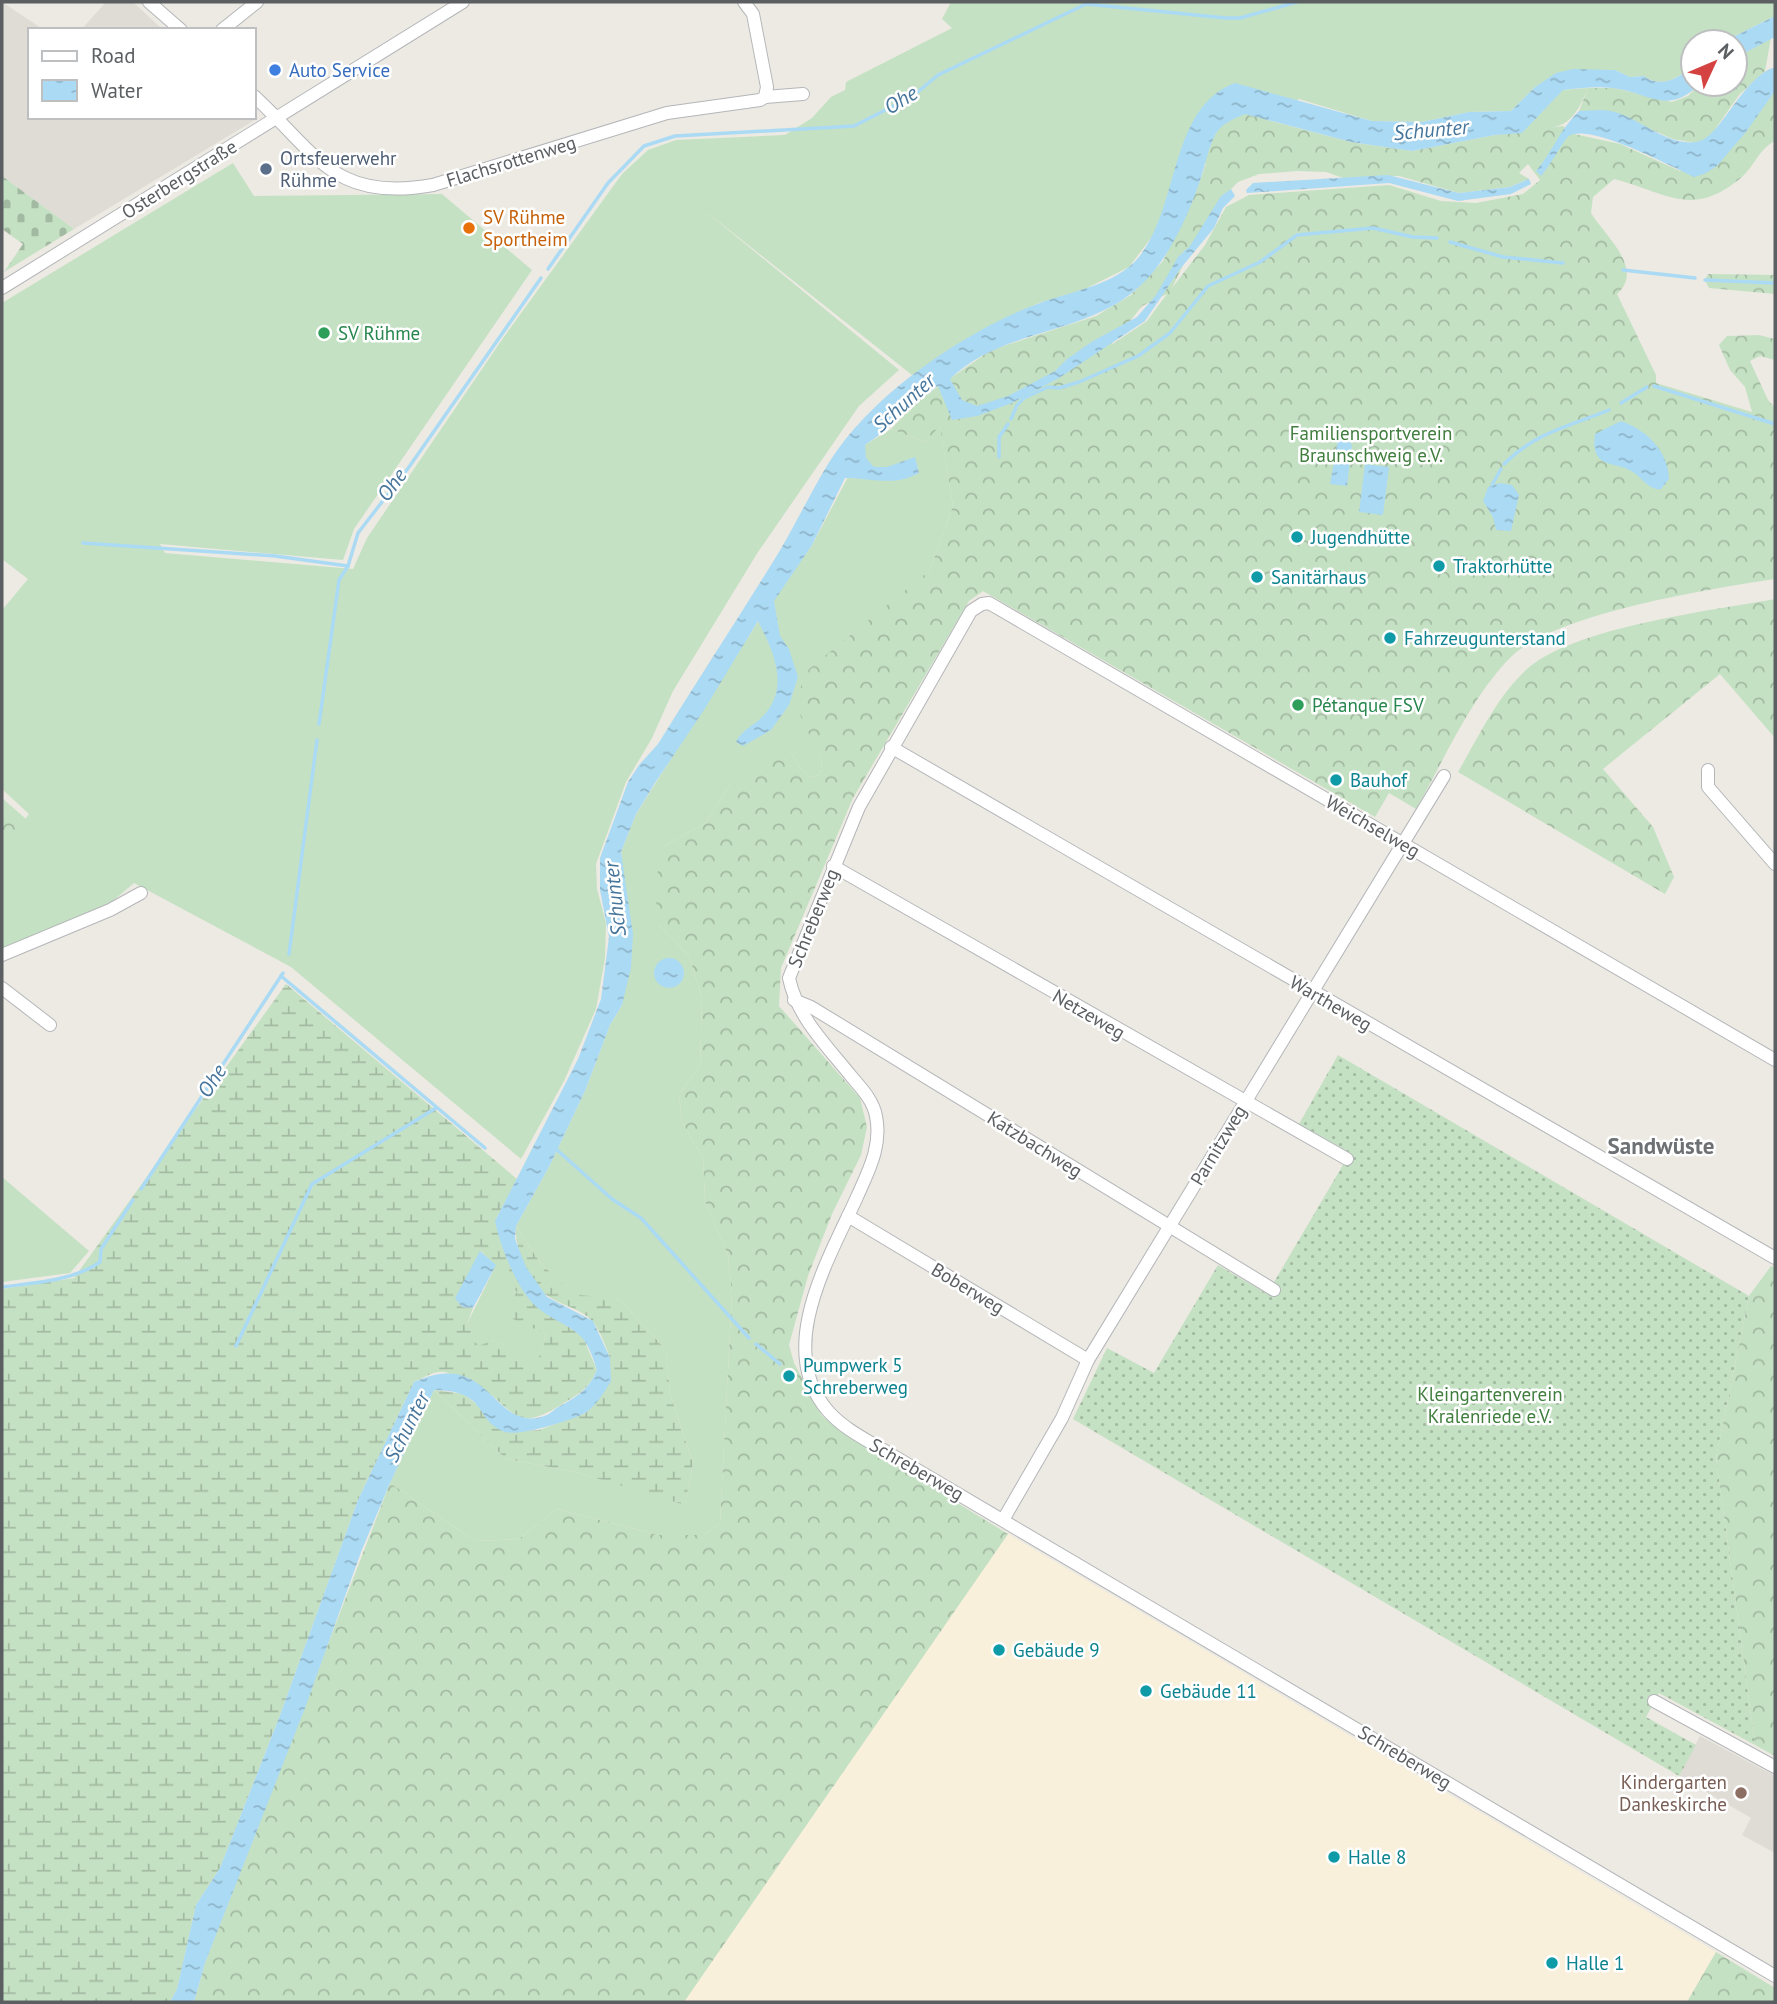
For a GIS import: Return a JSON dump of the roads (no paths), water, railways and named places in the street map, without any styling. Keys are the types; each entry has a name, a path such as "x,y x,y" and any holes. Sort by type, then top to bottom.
{"street":[{"path":"149,2 178,28"},
{"path":"224,28 257,2"},
{"name":"Osterbergstraße","path":"2,288 463,2"},
{"path":"744,2 753,14 767,87 765,97"},
{"name":"Flachsrottenweg","path":"256,98 336,176 368,185 415,188 450,180 667,113 752,103 765,97 803,94"},
{"name":"Weichselweg","path":"971,611 982,604 995,606 1775,1060"},
{"name":"Schreberweg","path":"971,611 859,807 789,978 794,1000 809,1024 862,1089 876,1116 878,1140 874,1158 811,1308 806,1334 806,1364 820,1400 850,1430 1775,1976"},
{"name":"Wartheweg","path":"891,747 1773,1258"},
{"path":"1708,770 1708,787 1775,863"},
{"name":"Parnitzweg","path":"1003,1520 1062,1418 1088,1360 1444,776"},
{"name":"Netzeweg","path":"833,866 1347,1159"},
{"path":"2,955 110,910 141,893"},
{"path":"2,988 50,1025"},
{"name":"Katzbachweg","path":"794,1000 811,1007 1274,1290"},
{"name":"Boberweg","path":"848,1216 1088,1360"},
{"path":"1654,1701 1775,1767"}],"water":[{"path":"1775,16 1775,37 1749,51 1749,29"},
{"path":"1775,67 1775,91 1746,132 1717,166 1704,174 1694,177 1631,148 1579,134 1567,138 1541,176 1536,171 1579,111 1611,111 1663,136 1696,142 1714,131 1739,98 1749,98 1749,85"},
{"name":"Schunter","path":"1573,69 1615,70 1630,77 1644,76 1657,82 1679,76 1678,99 1658,100 1607,87 1563,90 1522,133 1495,135 1412,151 1351,142 1245,114 1236,118 1224,125 1215,135 1185,220 1172,245 1147,279 1126,298 1102,312 997,349 972,362 950,379 962,400 977,406 1008,396 1055,371 1093,341 1137,317 1156,295 1178,257 1190,246 1221,196 1231,189 1235,196 1223,208 1214,228 1180,269 1145,321 1059,378 1012,403 977,416 952,420 938,386 865,445 866,458 874,467 887,467 915,457 919,473 892,481 845,478 812,545 774,601 780,636 789,649 798,677 789,705 771,730 743,746 736,742 743,732 769,709 775,697 777,671 770,645 758,621 636,814 621,852 633,934 631,968 622,1005 610,1025 585,1091 550,1165 516,1226 515,1239 526,1267 547,1297 593,1321 610,1358 611,1381 588,1411 548,1426 512,1433 495,1427 473,1401 464,1395 434,1390 361,1552 305,1708 205,1963 194,2002 170,2002 177,1989 196,1905 220,1868 279,1718 358,1500 414,1382 440,1374 460,1375 476,1382 514,1414 529,1418 547,1415 577,1395 590,1383 597,1370 582,1337 539,1309 524,1292 506,1256 495,1221 578,1059 601,999 609,937 600,890 600,858 628,782 658,744 771,565 845,439 899,385 957,344 1006,317 1106,281 1129,267 1152,236 1186,135 1198,113 1214,95 1235,83 1372,121 1422,122 1469,112 1511,111 1535,87 1556,73"},
{"path":"1388,175 1459,193 1510,187 1529,179 1531,184 1511,194 1458,201 1389,183 1247,193 1246,190 1253,183"},
{"path":"1621,421 1647,436 1665,459 1669,479 1661,489 1650,486 1633,472 1606,462 1596,454 1595,434"},
{"path":"1338,439 1347,439 1352,445 1347,486 1330,484"},
{"path":"1365,464 1389,467 1383,515 1359,512"},
{"path":"1500,483 1512,485 1519,495 1511,531 1496,530 1493,517 1483,501 1488,487"},
{"path":"669,958 680,962 684,973 680,984 669,988 658,984 654,973 658,962"},
{"path":"480,1251 496,1265 473,1308 462,1307 455,1298"}],"waterway":[{"name":"Ohe","path":"548,269 608,183 644,146 675,136 854,126 913,96 938,75 1086,4 1240,18 1297,2"},
{"path":"1011,419 1017,405 1024,398 1048,387 1059,388 1079,382 1138,356 1170,333 1208,286 1260,262 1297,235 1373,228 1413,237 1437,238"},
{"path":"1450,242 1503,257 1563,263"},
{"path":"1623,270 1695,278"},
{"name":"Ohe","path":"319,724 339,580 348,566 358,533 409,467 541,278"},
{"path":"1705,280 1775,283"},
{"path":"1654,386 1775,424"},
{"path":"1621,403 1647,387"},
{"path":"1504,464 1541,437 1609,410"},
{"path":"999,457 999,437 1008,424"},
{"path":"1492,485 1501,469"},
{"path":"83,543 275,556 348,566"},
{"name":"Ohe","path":"289,954 317,740"},
{"name":"Ohe","path":"141,1189 283,973"},
{"path":"281,976 485,1148"},
{"path":"236,1346 312,1184 436,1108"},
{"path":"556,1149 612,1199 641,1218 749,1338"},
{"name":"Ohe","path":"2,1287 65,1277 100,1262 101,1249 133,1200"},
{"path":"756,1344 780,1364"}],"place":[{"name":"Auto Service","path":"275,70"},
{"name":"Ortsfeuerwehr Rühme","path":"266,169"},
{"name":"SV Rühme Sportheim","path":"469,228"},
{"name":"SV Rühme","path":"324,333"},
{"name":"Jugendhütte","path":"1297,537"},
{"name":"Traktorhütte","path":"1439,566"},
{"name":"Sanitärhaus","path":"1257,577"},
{"name":"Fahrzeugunterstand","path":"1390,638"},
{"name":"Pétanque FSV","path":"1298,705"},
{"name":"Bauhof","path":"1336,780"},
{"name":"Pumpwerk 5 Schreberweg","path":"789,1376"},
{"name":"Gebäude 9","path":"999,1650"},
{"name":"Gebäude 11","path":"1146,1691"},
{"name":"Kindergarten Dankeskirche","path":"1741,1793"},
{"name":"Halle 8","path":"1334,1857"},
{"name":"Halle 1","path":"1552,1963"}],"district":[{"name":"Sandwüste","path":"1661,1146"}],"park label":[{"name":"Familiensportverein Braunschweig e.V.","path":"1371,444"},
{"name":"Kleingartenverein Kralenriede e.V.","path":"1490,1405"}]}
